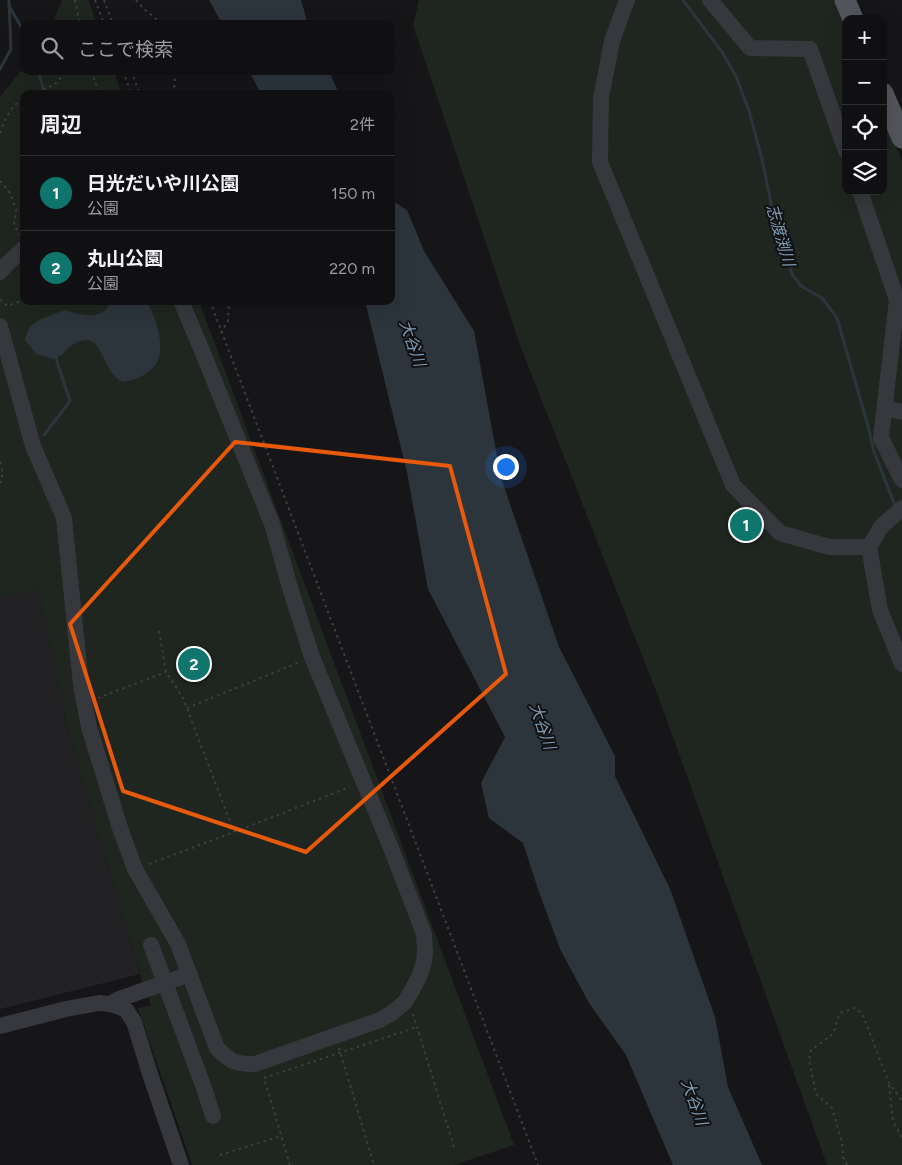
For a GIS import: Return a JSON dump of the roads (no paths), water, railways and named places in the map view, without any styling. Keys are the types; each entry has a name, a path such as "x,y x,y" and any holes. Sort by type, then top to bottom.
{"main road":[{"path":"845,0 851,15"},
{"path":"887,102 902,138"}],"street":[{"path":"628,0 612,41 601,98 600,162 733,484 780,532 829,547 869,547"},
{"path":"710,0 750,48 810,48 846,150"},
{"path":"861,195 897,300 881,438 902,480"},
{"path":"0,272 20,246"},
{"path":"151,945 176,979 217,1048 228,1060 240,1064 254,1064 380,1020 392,1013 405,1002 420,975 425,951 424,934 393,853 312,656 272,524 203,352 182,305"},
{"path":"0,326 32,446 64,518 81,685 89,727 120,828 135,869 178,944 176,979 193,1058 213,1116"},
{"path":"885,408 902,412"},
{"path":"902,508 881,526 869,547 880,610 902,664"},
{"path":"110,1004 176,979"},
{"path":"0,1026 99,1003 110,1004 126,1010 134,1022 182,1165"},
{"path":"193,1058 217,1048"}],"water":[{"path":"209,0 301,0 307,20 220,20"},
{"path":"251,75 331,75 337,90 259,90"},
{"name":"大谷川","path":"395,202 407,210 424,251 474,331 501,478 559,647 615,756 615,776 670,889 715,1017 728,1087 762,1165 673,1165 626,1055 589,1003 560,949 523,843 489,818 481,783 505,737 428,589 407,472 366,305 395,305"},
{"path":"109,305 148,305 153,313 160,338 160,353 157,363 152,369 138,378 126,382 121,381 112,373 94,343 88,340 79,341 70,346 62,355 53,359 36,354 25,340 27,332 31,327 43,318 66,310 85,315 98,314"}],"waterway":[{"path":"0,69 11,49 9,0"},
{"name":"志渡渕川","path":"683,0 722,52 736,76 749,111 762,159 777,233 786,253 792,274 801,286 822,298 837,318 874,452 896,508"},
{"path":"9,6 20,25"},
{"path":"39,75 44,90"},
{"path":"44,435 70,401 56,354"}],"place":[{"name":"日光だいや川公園","path":"746,525"},
{"name":"丸山公園","path":"194,664"}]}
